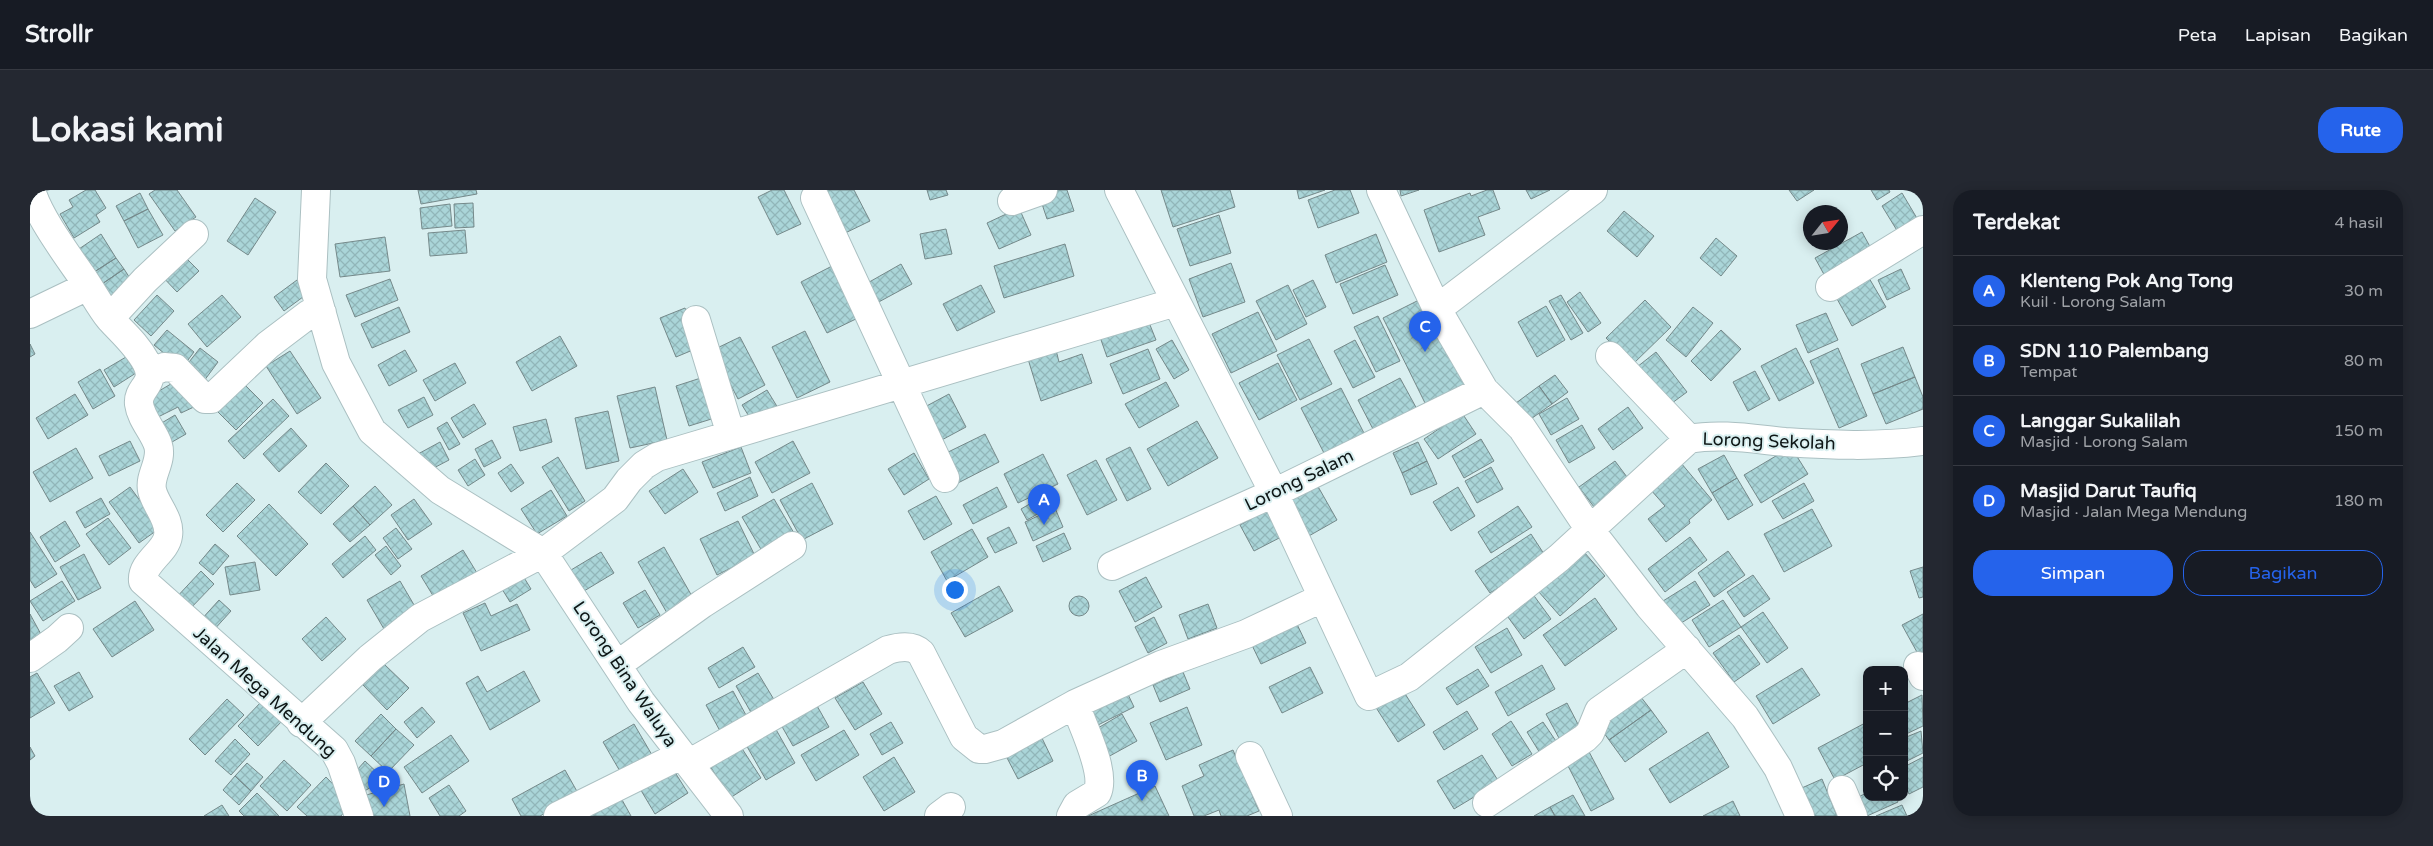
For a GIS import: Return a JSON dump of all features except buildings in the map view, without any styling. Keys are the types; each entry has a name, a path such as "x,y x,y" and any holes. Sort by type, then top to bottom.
{"street":[{"path":"31,190 58,241 110,318 132,342 147,363 150,373 164,367 175,368 205,399 211,400 268,345 309,314 322,313"},
{"path":"316,190 312,279 336,363 372,431 440,490 544,553"},
{"path":"1012,201 1042,190"},
{"path":"558,816 686,759 888,650 899,647 912,648 921,653 964,737 979,749 1003,744 1074,704 1161,665 1246,634 1322,598 1274,493 1119,190"},
{"path":"1381,190 1437,309 1484,390 1522,428 1590,530 1650,606 1745,717 1778,768 1800,816"},
{"path":"1437,309 1583,193"},
{"path":"815,198 945,478"},
{"path":"1830,287 1923,230"},
{"path":"110,318 144,280 194,234"},
{"path":"30,314 88,286"},
{"path":"302,723 370,658 420,618 544,553 615,499 629,480 644,465 658,458 1176,302"},
{"path":"696,320 731,435"},
{"path":"1610,356 1689,439"},
{"name":"Jalan Mega Mendung","path":"150,373 150,382 141,396 139,405 158,444 158,458 151,483 152,491 168,524 168,536 143,575 143,581 338,756 359,816"},
{"name":"Lorong Salam","path":"1112,566 1274,493 1484,390"},
{"name":"Lorong Sekolah","path":"1322,598 1369,696 1409,677 1559,558 1689,439 1707,435 1813,444 1867,445 1923,441"},
{"path":"617,665 702,604 792,546"},
{"name":"Lorong Bina Waluya","path":"544,553 641,702 729,816"},
{"path":"30,658 69,628"},
{"path":"1487,803 1583,740 1590,733 1599,711 1687,649"},
{"path":"1071,816 1077,805 1097,793 1100,784 1095,759 1074,704"},
{"path":"1250,756 1278,816"},
{"path":"1842,790 1852,816"}],"place":[{"name":"Langgar Sukalilah","path":"1425,352"},
{"name":"Klenteng Pok Ang Tong","path":"1044,525"},
{"name":"SDN 110 Palembang","path":"1142,801"},
{"name":"Masjid Darut Taufiq","path":"384,807"}]}
